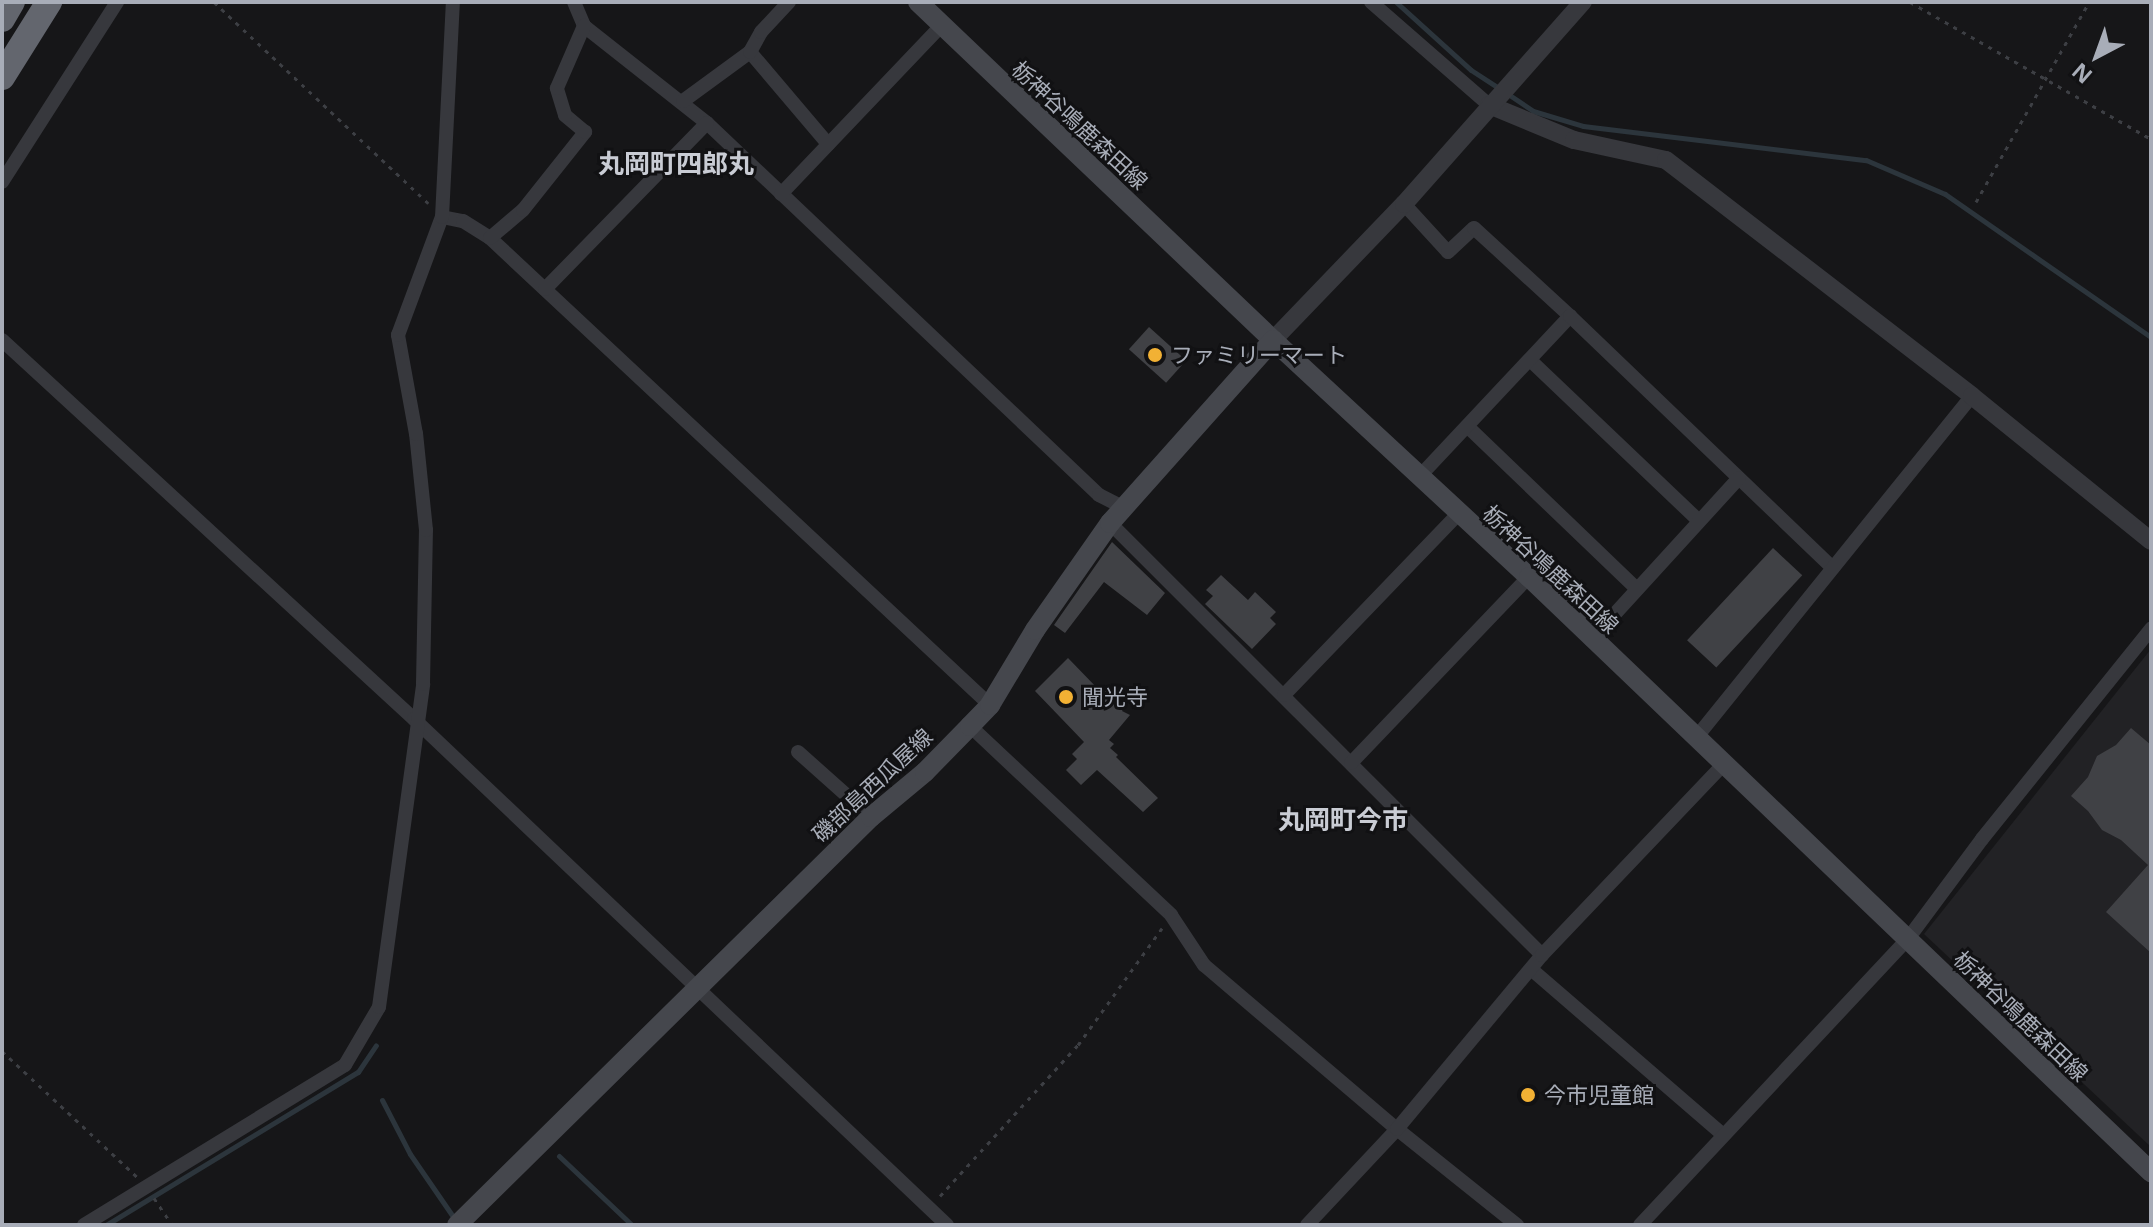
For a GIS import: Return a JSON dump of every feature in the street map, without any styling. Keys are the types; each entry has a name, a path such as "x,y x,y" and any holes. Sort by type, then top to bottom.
{"highway":[{"path":"2,19 12,2"},
{"path":"2,77 49,2"}],"main road":[{"name":"栃神谷鳴鹿森田線","path":"918,2 1273,340 1529,577 1591,640 2151,1172"},
{"name":"磯部島西瓜屋線","path":"461,1220 871,817 925,772 990,705 1035,630 1116,515 1273,340"}],"street":[{"path":"2,182 117,2"},
{"path":"84,1225 345,1065 379,1007 423,684 426,530 416,434 398,335 442,217 453,2"},
{"path":"574,2 584,26 683,101 1099,495 1284,695 1542,955"},
{"path":"683,101 750,52 761,32 789,2"},
{"path":"1273,340 1404,204 1583,2"},
{"path":"1375,4 1492,102 1574,140 1666,160 1972,396 2151,541"},
{"path":"490,238 523,210 585,132 565,115 557,88 584,26"},
{"path":"781,194 941,26"},
{"path":"750,52 828,144"},
{"path":"545,289 707,123"},
{"path":"1404,204 1448,252 1474,228 1833,568"},
{"path":"442,217 463,221 490,238 990,705"},
{"path":"1419,477 1570,316"},
{"path":"2,340 414,719 947,1225"},
{"path":"1530,360 1699,521"},
{"path":"1695,739 1972,396"},
{"path":"1468,427 1637,589"},
{"path":"1591,640 1739,478"},
{"path":"1284,695 1458,514"},
{"path":"1351,763 1529,577"},
{"path":"1640,1225 1907,940 1982,839 2151,629"},
{"path":"970,726 1171,915 1204,965 1397,1129 1517,1225"},
{"path":"798,752 871,817"},
{"path":"1307,1225 1397,1129 1542,955 1723,765"},
{"path":"1531,969 1723,1135"}],"path":[{"path":"214,2 442,217"},
{"path":"1910,2 2151,139"},
{"path":"1976,202 2089,2"},
{"path":"929,1208 1078,1045 1171,915"},
{"path":"3,1055 146,1186 172,1225"}],"shaded area":[{"path":"2151,649 2151,1147 1924,934"}],"building":[{"path":"1149,327 1186,360 1166,383 1129,349"},
{"path":"1112,542 1165,593 1147,615 1104,582 1065,633 1054,625"},
{"path":"1773,548 1802,575 1716,667 1687,640"},
{"path":"1221,575 1248,600 1255,592 1276,612 1270,618 1276,624 1252,649 1205,604 1213,596 1206,590"},
{"path":"1068,658 1100,691 1105,686 1125,705 1122,711 1130,715 1109,740 1114,744 1110,748 1158,798 1143,812 1097,770 1081,785 1066,770 1077,759 1072,754 1084,742 1035,691"},
{"path":"2131,728 2151,745 2151,953 2106,912 2148,865 2121,840 2102,830 2088,811 2071,796 2088,777 2097,756 2116,745"}],"waterway":[{"path":"1396,2 1471,70 1500,89"},
{"path":"1508,94 1533,111 1583,126 1866,160 1945,194 2151,337"},
{"path":"106,1225 358,1072 376,1045"},
{"path":"382,1100 410,1154 456,1221"},
{"path":"559,1156 632,1225"}],"place":[{"name":"ファミリーマート","path":"1155,355"},
{"name":"聞光寺","path":"1066,697"},
{"name":"今市児童館","path":"1528,1095"}],"district":[{"name":"丸岡町四郎丸","path":"676,164"},
{"name":"丸岡町今市","path":"1343,820"}]}
